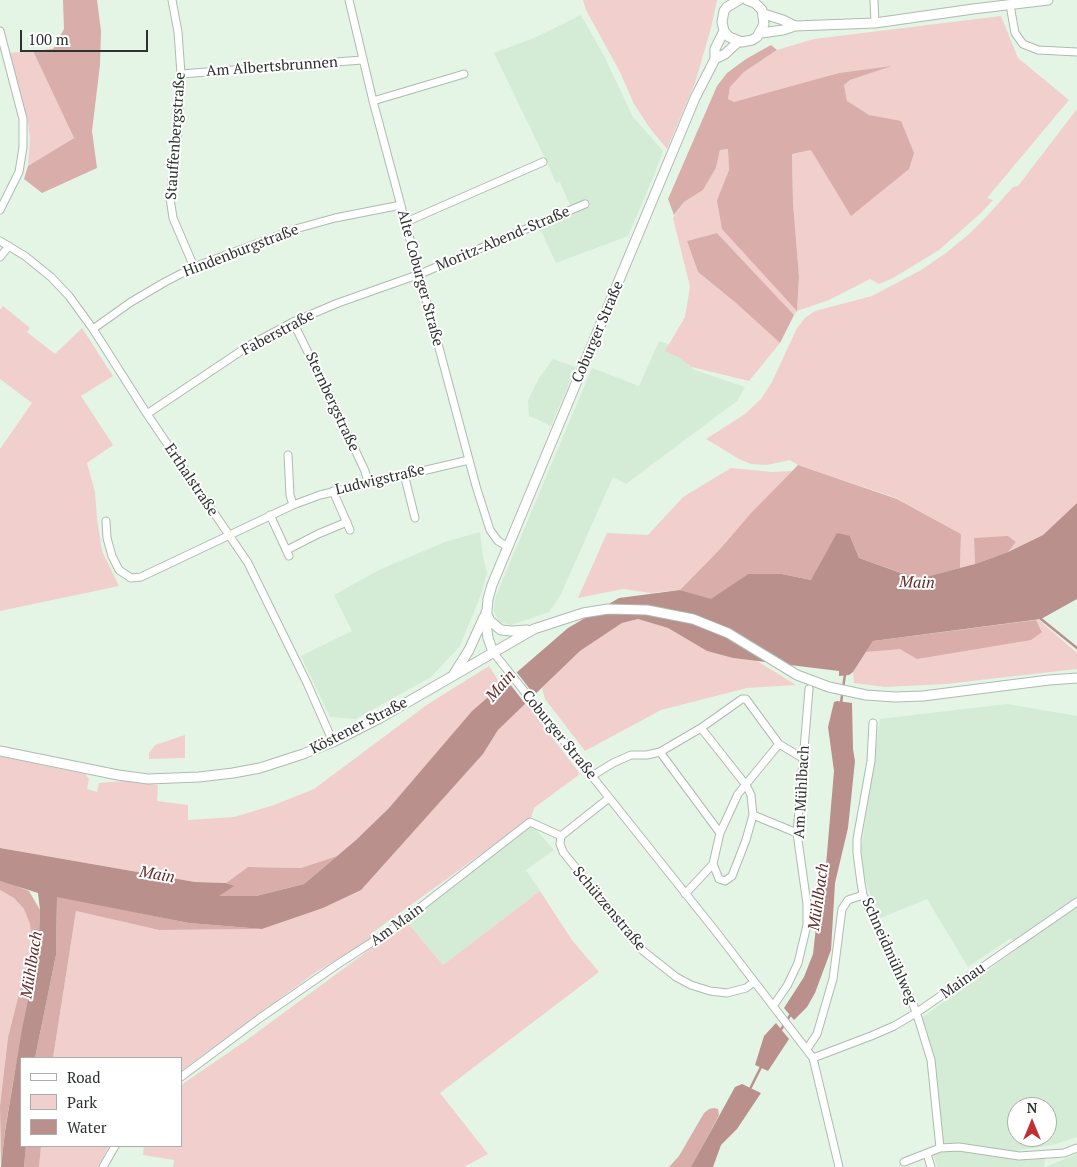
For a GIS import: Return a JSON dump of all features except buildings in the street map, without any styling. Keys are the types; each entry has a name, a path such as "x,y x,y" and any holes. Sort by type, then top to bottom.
{"street":[{"name":"Stauffenbergstraße","path":"172,0 178,32 181,74 178,132 170,198 173,218 194,267"},
{"name":"Alte Coburger Straße","path":"349,0 362,60 468,460 490,530 498,541 508,547"},
{"path":"748,0 759,6 764,14 764,24 761,33"},
{"path":"874,0 875,24"},
{"path":"715,59 725,54 738,42 752,40 761,33 795,26 875,24 972,4 1010,5 1048,0"},
{"name":"Coburger Straße","path":"734,1 724,11 722,16 723,29 715,49 715,59 696,98 492,585 486,612 486,632 493,652 503,666 610,798 813,1058 838,1167"},
{"path":"1010,5 1015,33 1023,44 1044,51 1077,52"},
{"path":"764,14 795,26"},
{"path":"723,29 729,37 738,42"},
{"path":"0,31 22,119 23,147 19,172 0,210"},
{"name":"Am Albertsbrunnen","path":"181,74 362,60"},
{"path":"373,101 464,74"},
{"path":"406,222 543,162"},
{"name":"Hindenburgstraße","path":"93,329 131,302 194,267 299,228 334,218 401,204"},
{"name":"Moritz-Abend-Straße","path":"420,274 585,204"},
{"name":"Erthalstraße","path":"0,241 25,256 51,278 69,296 93,329 147,414 248,563 283,631 333,742"},
{"path":"0,257 9,246"},
{"name":"Faberstraße","path":"147,414 250,345 293,322 338,302 420,274"},
{"name":"Sternbergstraße","path":"293,322 361,463 368,482"},
{"path":"288,455 290,495 293,505"},
{"name":"Ludwigstraße","path":"106,522 107,538 112,556 119,570 131,578 141,577 293,505 333,491 368,482 468,460"},
{"path":"404,474 415,518"},
{"path":"333,491 350,530"},
{"path":"270,515 288,553 318,534 346,522"},
{"path":"486,612 490,621 501,630 512,631 534,628 583,613 608,610 647,610 682,616 728,633 787,670 808,680 845,691 876,696 923,696 1077,678"},
{"name":"Köstener Straße","path":"453,675 469,650 486,612"},
{"name":"Köstener Straße","path":"0,752 118,775 148,778 176,779 199,777 260,768 333,742 380,718 534,628"},
{"name":"Am Mühlbach","path":"775,1008 798,963 807,925 807,904 797,832 809,689"},
{"path":"592,776 613,763 631,756 647,756 660,752 701,728 742,699 746,700 779,744 804,759"},
{"name":"Schneidmühlweg","path":"873,723 871,761 857,853 863,894 916,1013 930,1060 940,1148"},
{"path":"701,728 746,785 751,795 752,816 746,840 730,879 725,881 719,879 713,864 720,833 738,794 746,785 779,744"},
{"path":"660,752 720,833"},
{"path":"561,836 610,798"},
{"path":"752,816 797,832"},
{"name":"Am Main","path":"182,1076 260,1018 391,930 530,822 561,836"},
{"name":"Schützenstraße","path":"561,836 560,844 563,852 642,950 676,977 691,985 710,991 727,993 746,988 754,982"},
{"path":"685,894 713,864"},
{"path":"807,1049 817,1034 833,979 842,909 848,900 863,894"},
{"name":"Mainau","path":"813,1058 894,1026 916,1013 1077,902"},
{"path":"103,1167 114,1147"},
{"path":"904,1162 940,1148 959,1147 1019,1156 1064,1153 1077,1148"},
{"path":"927,1154 931,1167"}],"shaded area":[{"path":"63,0 97,0 101,31 100,65 92,131 97,168 42,193 24,179 28,166 74,138 33,51 53,49 64,29"},
{"path":"581,15 604,56 633,117 663,151 628,236 556,263 540,229 573,212 560,182 556,183 494,53 534,38"},
{"path":"771,45 777,50 744,72 730,87 728,99 734,102 839,73 892,66 850,80 844,85 847,101 869,115 901,121 914,153 909,169 851,216 811,150 792,154 793,203 799,277 797,311 722,229 717,200 729,170 728,149 720,150 716,168 703,190 684,202 674,215 668,199 717,86 727,73 746,59"},
{"path":"717,233 794,315 780,343 698,272 687,241"},
{"path":"659,341 693,353 692,369 745,387 737,401 626,484 613,477 561,594 549,612 511,625 499,622 494,612 495,598 592,368 639,386"},
{"path":"553,359 576,367 551,426 529,417 528,400 539,378"},
{"path":"798,465 897,499 961,534 960,568 919,579 859,558 850,536 811,580 782,574 748,574 711,600 680,590"},
{"path":"480,532 487,573 482,592 460,646 431,677 356,719 330,717 301,656 352,631 334,595 379,570 445,542"},
{"path":"1008,536 1016,542 1008,552 975,564 974,538"},
{"path":"1036,620 1042,632 1031,640 917,659 900,649 866,652 873,641"},
{"path":"1007,704 1077,716 1077,1137 1057,1144 1057,1097 1007,1097 1007,1147 1040,1147 1009,1152 956,1144 943,1144 932,1060 920,1019 1019,948 1011,938 968,967 927,899 878,919 862,869 861,849 880,719"},
{"path":"532,825 554,850 526,870 540,891 443,965 407,922"},
{"path":"337,856 304,884 256,896 217,896 233,886 226,883 248,867 301,868"},
{"path":"0,881 29,891 40,910 34,972 13,1082 1,1167 0,1106 8,1037 32,943 30,924 24,909 14,898 0,890"},
{"path":"57,896 189,923 262,929 159,930 76,911 53,1057 35,1057 56,955"},
{"path":"714,1108 718,1109 719,1115 691,1167 669,1167 679,1156 704,1113"},
{"path":"26,1147 41,1147 39,1167 24,1167"},
{"path":"960,1149 1019,1158 1045,1158 1044,1167 937,1167 933,1154"},
{"path":"1077,1154 1077,1167 1046,1167 1048,1166"}],"green space":[{"path":"583,0 717,0 695,83 667,149 649,127 634,104 620,72 586,10"},
{"path":"1001,16 1018,58 1069,100 987,198 993,200 981,213 939,250 893,278 879,284 870,279 829,300 797,311 794,315 717,233 687,241 698,272 780,343 749,381 692,367 665,351 685,317 690,287 673,218 684,202 703,190 716,168 720,150 728,149 729,170 717,200 797,310 799,277 793,203 792,154 811,150 891,120 869,115 855,108 847,101 844,85 850,80 888,67 839,73 734,103 728,99 730,87 744,72 777,50 814,39"},
{"path":"33,51 74,138 28,166 30,138 28,122 9,53"},
{"path":"1077,109 1077,503 1043,535 1008,552 1016,542 974,538 975,564 960,568 961,534 896,498 798,465 790,460 767,465 751,464 706,439 745,414 761,399 772,382 797,328 805,318 815,311 872,296 921,270 946,253 969,234 1013,187 1018,186"},
{"path":"3,306 30,328 27,332 55,354 82,328 113,376 81,396 113,445 87,463 95,492 102,551 119,586 0,611 0,449 32,403 0,379 0,310"},
{"path":"731,468 772,472 792,471 680,590 651,593 623,589 578,598 607,533 648,535 683,497"},
{"path":"638,619 668,628 707,651 733,658 757,661 796,685 747,688 661,710 585,751 545,699 542,688 580,651 622,623"},
{"path":"1036,620 1039,620 1077,653 1077,669 945,684 885,687 854,683 853,672 866,652 1042,632"},
{"path":"489,666 502,686 472,711 389,808 337,856 301,868 248,867 226,883 195,882 0,848 0,756 85,774 89,779 87,789 97,792 99,783 125,781 158,785 157,801 188,805 188,820 234,817 274,805 314,789 428,704"},
{"path":"526,703 580,774 534,808 531,818 372,933 373,938 316,972 182,1070 182,1057 53,1057 76,911 159,930 262,929 323,908 361,889 483,754 498,730"},
{"path":"185,735 185,758 149,759 149,753 155,745"},
{"path":"0,890 14,898 24,909 30,924 32,943 8,1037 0,1106"},
{"path":"540,891 572,940 599,972 440,1093 488,1154 464,1167 173,1167 174,1160 143,1155 144,1147 182,1147 182,1084 244,1042 407,922 443,965"},
{"path":"41,1147 108,1147 98,1167 39,1167"}],"water":[{"name":"Main","path":"1077,503 1077,599 1041,619 873,641 853,672 849,675 839,676 839,671 733,658 707,651 668,628 638,619 622,623 580,651 498,730 483,754 361,890 323,908 262,929 189,923 57,897 56,955 35,1057 20,1057 20,1147 26,1147 24,1167 1,1167 22,1029 34,972 40,910 38,893 0,881 0,848 195,882 226,883 234,886 219,896 256,896 304,884 356,840 389,808 472,711 568,628 619,598 680,590 711,599 748,574 782,574 811,580 837,533 850,536 859,558 918,579 975,564 1008,552 1043,535"},
{"path":"834,702 852,703 855,761 848,828 835,883 831,950 815,993 807,1007 794,1020 784,1008 804,977 813,954 819,900 825,877 834,771 828,727"},
{"path":"776,1023 789,1039 768,1071 755,1065 764,1036"},
{"path":"742,1084 761,1093 737,1129 721,1145 713,1167 691,1167 735,1087"}],"pier":[{"path":"515,670 536,697 527,706 506,679"}],"waterway":[{"path":"1041,619 1077,648"},
{"name":"Mühlbach","path":"841,703 845,674"},
{"name":"Mühlbach","path":"780,1031 791,1014"},
{"name":"Mühlbach","path":"749,1091 761,1067"}]}
